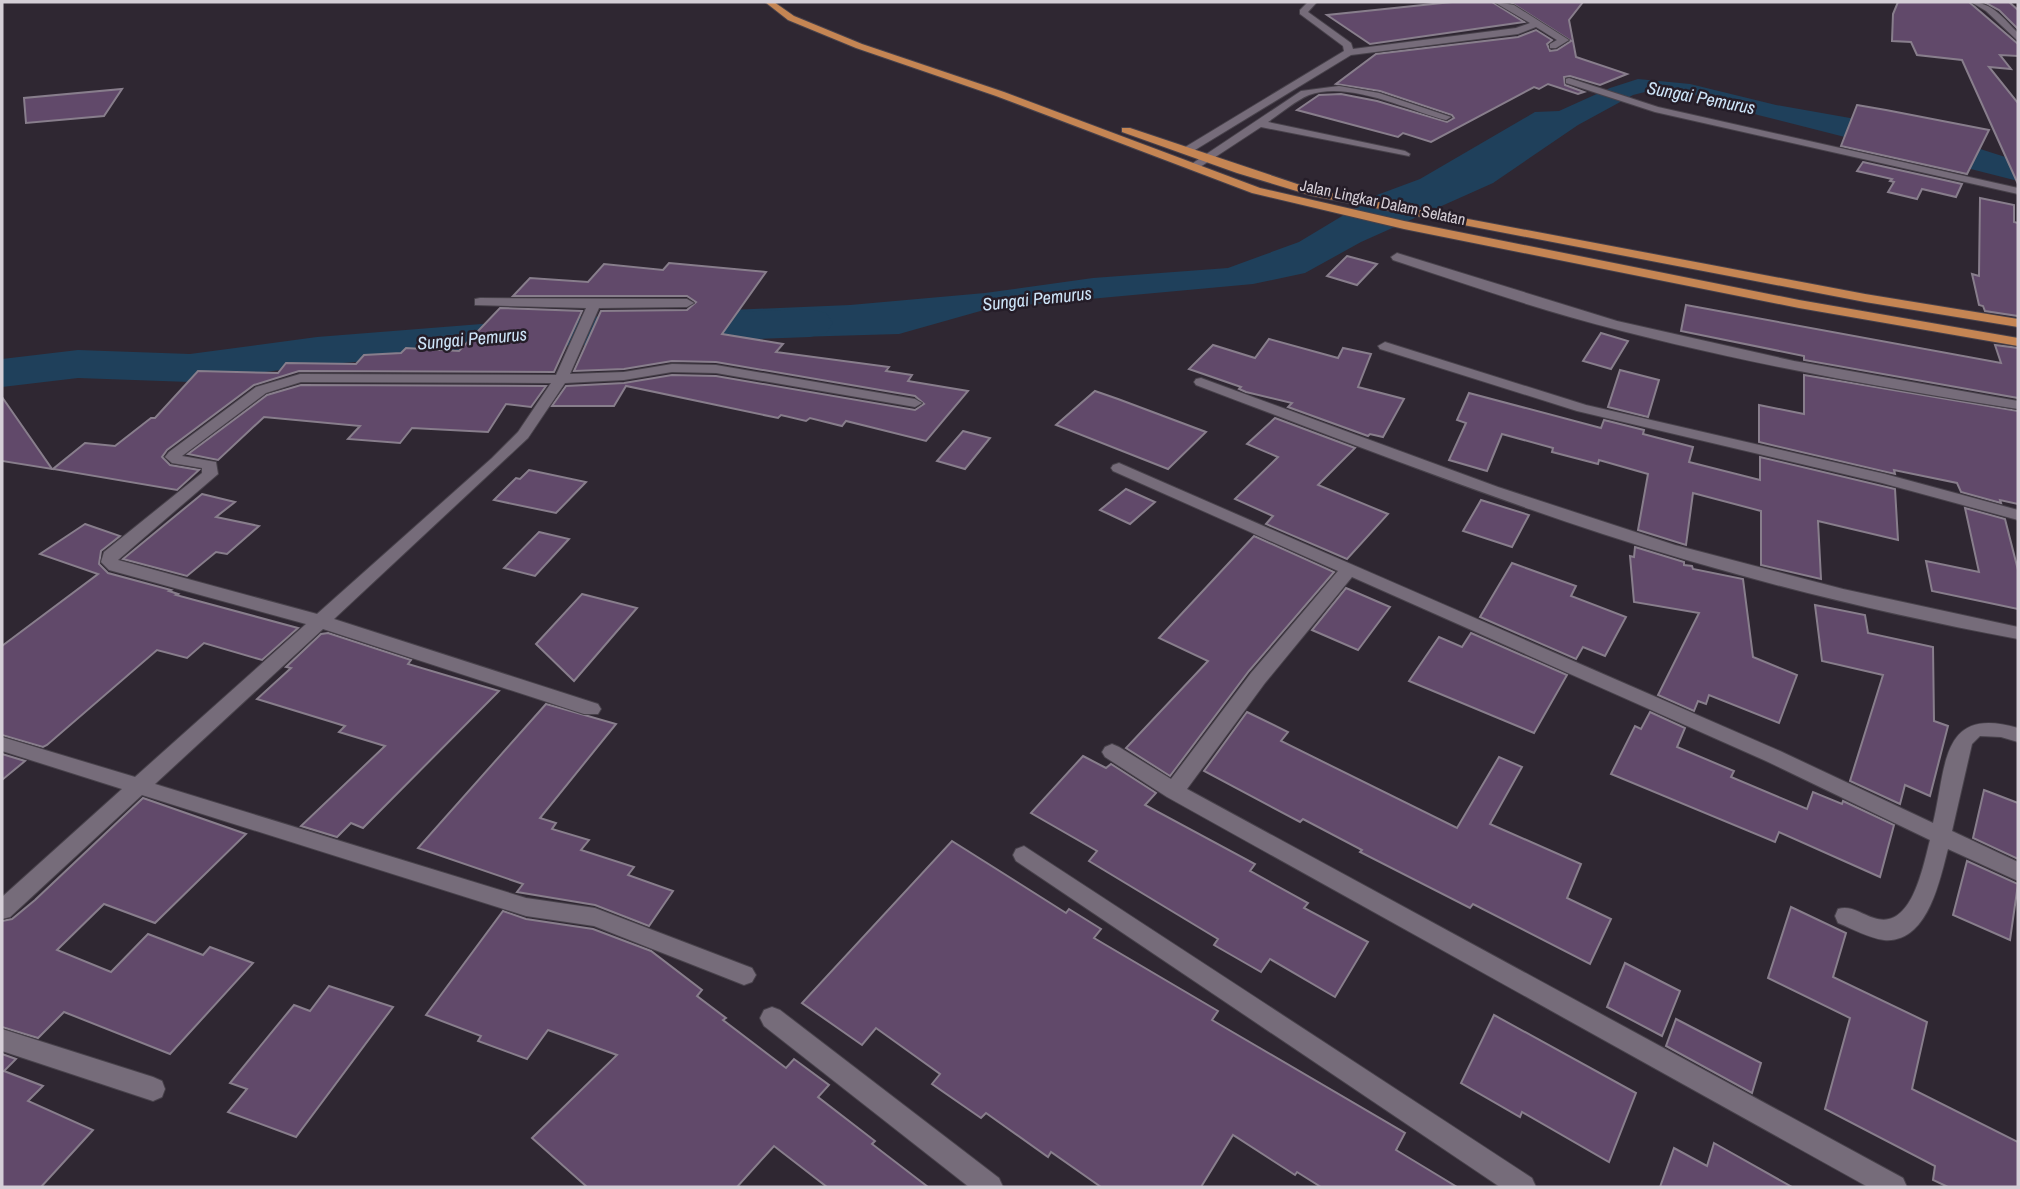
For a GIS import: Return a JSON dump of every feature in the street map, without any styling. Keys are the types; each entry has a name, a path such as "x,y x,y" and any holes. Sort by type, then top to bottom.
{"main road":[{"name":"Jalan Lingkar Dalam Selatan","path":"769,2 792,18 859,46 1000,94 1256,191 1479,225 1797,285 2018,323"},
{"name":"Jalan Lingkar Dalam Selatan","path":"786,2 801,13 918,58 1186,151 1310,199 1470,239 1799,304 2018,342"},
{"path":"1797,285 1799,304"}],"street":[{"path":"1313,2 1303,12 1348,45 1349,52"},
{"path":"1498,2 1511,6 1564,40 1553,46"},
{"path":"1975,2 1989,9 2018,38"},
{"path":"1186,151 1349,52 1388,51 1518,31 1538,23"},
{"path":"1569,81 1655,109 2018,191"},
{"path":"1194,167 1305,93 1324,88 1345,88 1446,117"},
{"path":"1259,123 1405,154"},
{"path":"1397,257 1573,314 1616,325 1794,365 2018,405"},
{"path":"480,302 591,310 687,303"},
{"path":"2,910 523,435 561,379 591,310"},
{"path":"1385,346 1594,411 1885,479 2018,515"},
{"path":"591,709 319,621 114,566 110,562 110,556 210,474 210,464 177,460 174,455 261,390 300,378 561,379 624,376 672,368 716,369 915,403"},
{"path":"1201,382 1499,492 1668,548 1937,617 2018,633"},
{"path":"1118,468 1761,750 2018,872"},
{"path":"1174,791 1258,678 1349,570"},
{"path":"1846,916 1877,929 1897,929 1911,920 1920,904 1942,835 1963,741 1978,729 2001,730 2018,736"},
{"path":"2,744 526,907 595,917 744,975"},
{"path":"1111,752 1174,791 1894,1187"},
{"path":"1024,855 1522,1187"},
{"path":"772,1018 990,1187"},
{"path":"2,1040 153,1089"}],"water":[{"path":"1638,79 1690,84 1776,105 1958,142 2018,161 2018,181 1758,115 1699,96 1675,91 1645,92 1633,95 1578,125 1493,183 1361,242 1305,273 1253,284 991,308 899,334 728,339 730,310 850,305 985,293 1093,278 1228,268 1299,242 1377,195 1420,179 1535,112 1559,111 1610,88"}],"building":[{"path":"1452,2 1492,2 1524,22 1370,44 1327,15"},
{"path":"1510,2 1583,2 1569,20 1576,57 1627,74 1600,85 1570,76 1564,77 1565,85 1584,92 1578,94 1548,84 1539,89 1534,87 1431,142 1403,133 1398,137 1297,110 1319,95 1341,94 1377,101 1447,122 1454,118 1452,115 1380,91 1336,84 1376,54 1518,37 1536,30 1552,40 1547,44 1550,51 1557,50 1571,41"},
{"path":"1898,2 1969,2 2018,44 2018,56 2000,55 2011,69 1989,67 2018,103 2018,184 1962,60 1917,55 1911,42 1892,41 1893,14"},
{"path":"1984,2 2009,2 2018,10 2018,29 1999,10"},
{"path":"122,89 104,116 26,123 24,98"},
{"path":"1857,105 1989,130 1967,174 1841,146"},
{"path":"1863,162 1962,184 1956,197 1922,189 1917,199 1888,192 1894,182 1890,181 1892,179 1857,171"},
{"path":"1980,198 2014,205 2014,222 2018,223 2018,316 1985,311 1983,306 1979,305 1972,274 1979,276"},
{"path":"1347,256 1377,264 1357,285 1327,276"},
{"path":"669,263 766,272 722,334 783,344 776,352 889,367 886,371 912,375 908,381 968,391 926,441 846,421 842,426 810,418 806,421 781,415 778,418 626,386 614,406 552,406 566,386 624,383 672,375 716,376 915,410 924,404 915,396 716,362 672,361 624,369 574,371 601,311 687,310 696,302 687,296 513,296 530,278 588,282 604,264 663,270"},
{"path":"1686,305 2001,363 1995,345 2018,348 2018,398 1804,360 1804,356 1681,331"},
{"path":"500,308 582,311 554,372 299,371 254,385 167,450 162,457 170,465 199,470 177,490 53,469 85,443 115,446 151,418 155,418 198,371 278,373 286,363 356,364 364,355 401,353 406,348 459,351"},
{"path":"1601,333 1628,341 1611,369 1583,361"},
{"path":"1269,339 1338,358 1343,348 1371,354 1358,387 1404,399 1383,437 1370,434 1368,436 1288,407 1292,403 1246,392 1239,389 1241,387 1189,369 1213,345 1255,358"},
{"path":"1620,370 1659,380 1648,417 1608,407"},
{"path":"1804,375 2018,411 2018,504 2000,500 2001,503 1961,492 1957,483 1894,470 1895,474 1759,442 1759,405 1804,414"},
{"path":"301,385 546,386 531,407 506,404 488,432 412,428 400,443 348,439 360,426 264,417 218,460 188,454 267,395"},
{"path":"1095,391 1206,432 1168,469 1056,425"},
{"path":"1469,393 1601,428 1604,420 1644,430 1643,434 1693,447 1689,462 1760,480 1760,457 1895,489 1898,540 1818,521 1821,579 1761,565 1761,511 1693,493 1686,545 1638,530 1648,474 1599,460 1598,464 1552,452 1553,448 1502,434 1487,471 1449,460 1466,423 1457,420"},
{"path":"2,397 52,469 2,461"},
{"path":"1275,418 1355,448 1318,485 1388,514 1347,559 1266,524 1273,516 1235,499 1278,457 1247,444"},
{"path":"963,431 990,438 965,469 937,461"},
{"path":"529,470 586,482 556,513 494,500 516,478 520,479"},
{"path":"1126,489 1155,502 1130,524 1100,510"},
{"path":"202,494 235,502 216,517 259,526 227,554 216,552 187,576 123,559"},
{"path":"1481,500 1529,515 1512,547 1463,531"},
{"path":"1965,508 2005,519 2018,570 2018,609 1932,591 1926,561 1979,572"},
{"path":"85,524 120,536 101,551 99,564 108,573 171,590 169,591 178,594 176,595 298,628 262,660 204,643 187,658 157,650 47,745 43,747 2,735 2,646 98,574 40,554"},
{"path":"539,532 569,539 535,576 504,568"},
{"path":"1254,536 1334,572 1249,671 1170,776 1126,748 1208,661 1159,638"},
{"path":"1635,547 1684,562 1684,565 1692,566 1693,569 1743,579 1753,657 1797,675 1779,723 1709,695 1706,704 1698,701 1694,711 1658,695 1699,613 1634,602 1630,556 1634,557"},
{"path":"1512,563 1576,586 1571,596 1626,617 1605,656 1583,647 1576,659 1480,617"},
{"path":"1346,588 1390,607 1358,650 1312,630"},
{"path":"582,594 637,608 574,681 536,644"},
{"path":"1815,605 1865,615 1868,633 1933,647 1934,721 1948,726 1930,796 1905,785 1900,804 1850,781 1883,675 1822,661"},
{"path":"328,633 411,660 408,664 499,691 363,828 351,823 337,837 301,826 385,746 339,732 345,726 257,699 291,668 286,667 321,634"},
{"path":"1471,633 1567,675 1534,733 1409,681 1439,637 1462,647"},
{"path":"546,704 616,724 540,818 556,823 552,829 589,840 581,850 634,867 628,875 673,891 649,926 595,905 517,892 523,884 418,848"},
{"path":"1247,712 1288,732 1281,741 1457,828 1499,757 1522,767 1490,824 1581,864 1567,898 1611,919 1590,964 1473,904 1470,908 1360,852 1362,850 1303,819 1300,822 1204,771"},
{"path":"1650,712 1685,728 1677,747 1734,771 1731,777 1807,809 1813,792 1842,804 1843,801 1894,825 1880,877 1779,832 1775,842 1611,774 1635,726 1641,729"},
{"path":"2,754 25,761 2,780"},
{"path":"1083,756 1106,768 1111,764 1156,793 1145,805 1255,864 1250,871 1308,903 1304,908 1368,942 1335,997 1270,959 1261,972 1214,945 1218,939 1089,861 1097,851 1031,813"},
{"path":"1984,790 2018,803 2018,859 1973,838"},
{"path":"143,798 246,834 155,923 104,904 57,950 111,972 148,934 203,955 210,947 253,963 170,1054 64,1012 38,1038 2,1027 2,921 12,919 35,900"},
{"path":"952,841 1066,913 1069,909 1101,929 1094,938 1218,1011 1212,1020 1405,1133 1396,1150 1457,1187 1321,1187 1297,1172 1295,1175 1233,1135 1201,1187 1101,1187 1051,1152 1048,1157 986,1113 981,1118 932,1084 940,1074 876,1028 862,1045 802,1003"},
{"path":"1967,861 2018,884 2010,940 1953,915"},
{"path":"1791,907 1846,933 1833,977 1927,1022 1912,1089 2018,1142 2018,1187 1948,1187 1933,1180 1935,1166 1825,1109 1850,1018 1768,978"},
{"path":"503,911 526,919 593,929 651,951 702,990 697,996 726,1018 723,1020 786,1068 794,1059 829,1085 818,1097 875,1141 872,1144 928,1187 827,1187 774,1146 737,1187 587,1187 532,1138 617,1055 548,1030 527,1059 478,1041 481,1036 426,1015"},
{"path":"1625,963 1680,991 1662,1036 1607,1007"},
{"path":"329,986 393,1007 296,1137 228,1112 247,1089 230,1083 294,1005 310,1011"},
{"path":"1494,1015 1636,1093 1609,1162 1522,1112 1520,1117 1461,1083"},
{"path":"1676,1019 1761,1063 1752,1093 1666,1046"},
{"path":"2,1054 16,1059 4,1071 43,1086 28,1101 93,1130 41,1187 2,1187"},
{"path":"1714,1143 1792,1187 1660,1187 1674,1148 1707,1166"}],"waterway":[{"name":"Sungai Pemurus","path":"2,373 78,364 190,368 317,351 556,332 810,323"}]}
